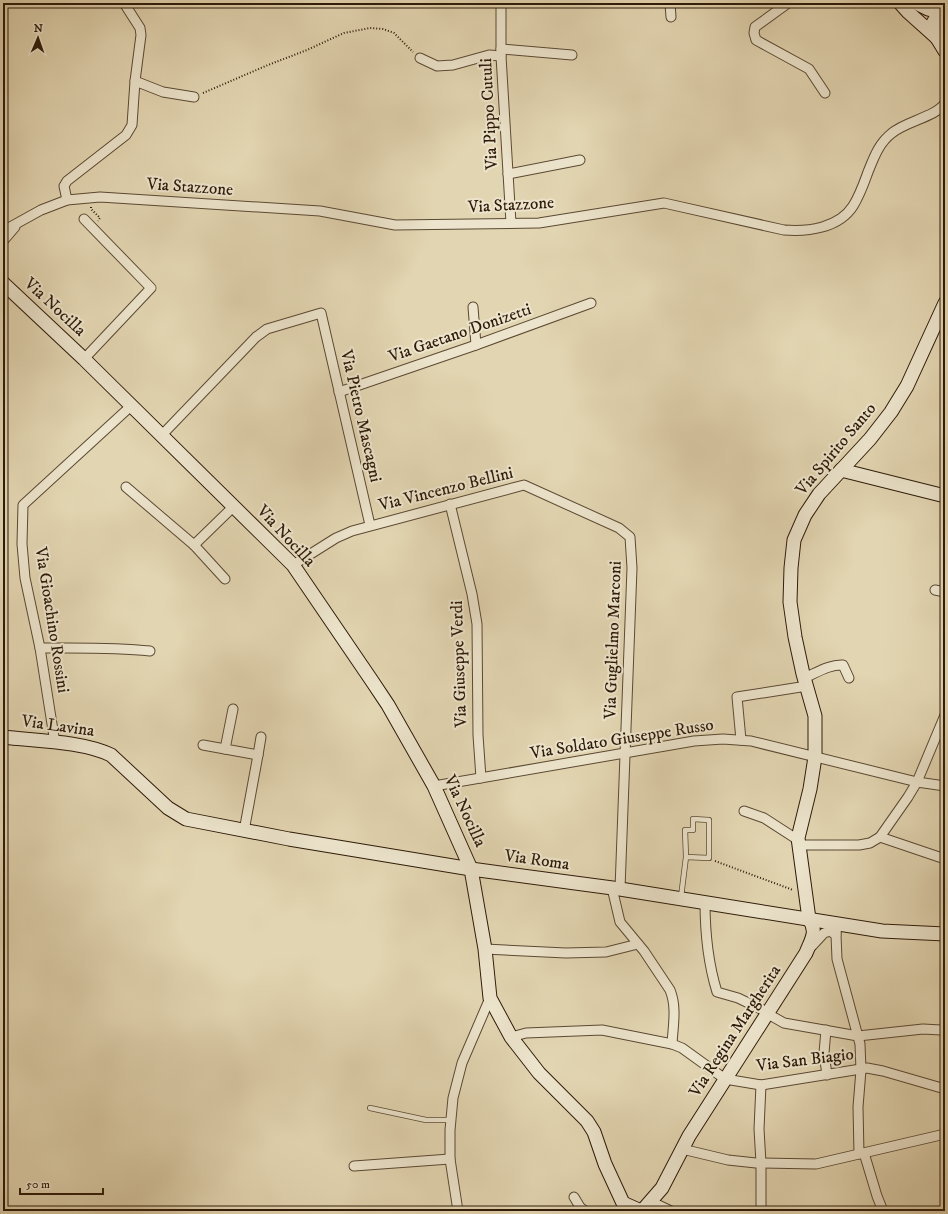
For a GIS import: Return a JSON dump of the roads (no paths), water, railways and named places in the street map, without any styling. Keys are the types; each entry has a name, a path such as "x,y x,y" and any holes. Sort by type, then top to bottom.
{"street":[{"path":"67,200 64,186 67,182 126,135 132,126 135,81 141,35 140,28 124,3"},
{"name":"Via Pippo Cutuli","path":"501,3 501,53 511,223"},
{"path":"670,3 671,17"},
{"path":"788,3 755,27 754,33 756,40 810,69 825,93"},
{"path":"900,3 937,38 945,51"},
{"path":"916,3 928,9 944,13"},
{"path":"937,38 933,23 937,16 944,13"},
{"path":"420,58 437,66 453,65 501,53 572,55"},
{"path":"135,81 163,92 194,97"},
{"name":"Via Stazzone","path":"3,231 41,210 67,200 100,197 320,211 395,224 539,223 664,203 784,230 801,231 818,228 833,223 846,215 858,197 875,154 883,141 901,126 937,111 945,103"},
{"path":"508,174 580,160"},
{"path":"84,219 152,288 84,359"},
{"path":"3,241 20,222"},
{"name":"Via Nocilla","path":"3,283 84,359 293,566 388,705 434,786 471,869 485,949 490,998"},
{"name":"Via Gaetano Donizetti","path":"339,392 476,345 591,303"},
{"name":"Via Spirito Santo","path":"799,841 815,757 815,716 805,682 795,637 790,602 794,540 805,515 819,494 870,439 891,412 907,386 941,323 945,303"},
{"path":"473,307 476,345"},
{"name":"Via Pietro Mascagni","path":"161,436 256,337 267,329 321,313 370,525"},
{"name":"Via Gioachino Rossini","path":"55,743 40,648 25,578 22,544 23,505 131,406"},
{"path":"841,470 945,496"},
{"name":"Via Vincenzo Bellini","path":"293,566 336,538 370,525 524,485 619,528 630,537"},
{"path":"126,487 194,546 224,579"},
{"name":"Via Giuseppe Verdi","path":"450,504 472,594 477,624 478,735 481,778"},
{"path":"194,546 233,507"},
{"name":"Via Guglielmo Marconi","path":"630,537 632,568 625,753 616,889 620,922 644,950 673,997 672,1044"},
{"path":"935,590 945,592"},
{"path":"40,648 134,649 150,651"},
{"path":"741,740 737,697 805,682 832,666 843,665 849,678"},
{"path":"225,749 233,709"},
{"path":"744,811 764,818 799,841 859,845 870,843 880,837 908,798 917,782 945,715"},
{"name":"Via Lavina","path":"3,737 89,747 101,750 111,755 168,808 180,816"},
{"path":"244,831 261,737"},
{"name":"Via Soldato Giuseppe Russo","path":"434,786 694,740 723,739 751,741 917,782 945,786"},
{"path":"204,745 258,755"},
{"name":"Via Roma","path":"180,816 186,819 244,831 471,869 681,898 802,918 836,933 882,930 945,934"},
{"path":"880,837 945,859"},
{"path":"799,841 806,894 802,918"},
{"path":"705,902 707,945 716,992 738,998 763,1010 784,1023 858,1036 944,1028"},
{"name":"Via Regina Margherita","path":"640,1208 662,1188 684,1145 806,953 814,932 812,924 802,918"},
{"path":"806,953 824,934 830,931 836,933 837,959 860,1044 861,1070 858,1107 861,1154 883,1211"},
{"path":"485,949 566,953 606,952 638,944"},
{"path":"490,998 510,1037 539,1073 587,1121 594,1132 605,1164 623,1203 640,1208 671,1211"},
{"path":"458,1211 450,1159 453,1098 462,1063 490,998"},
{"name":"Via San Biagio","path":"510,1037 526,1033 602,1030 672,1044 682,1048 725,1079 761,1085 867,1068 883,1071 945,1089"},
{"path":"826,1030 824,1053 827,1075"},
{"path":"761,1085 759,1129 761,1211"},
{"path":"684,1145 695,1152 728,1160 761,1163 816,1164 945,1134"},
{"path":"354,1166 450,1159"},
{"path":"574,1197 580,1207 585,1211"}],"lane":[{"path":"681,898 686,857 685,830 693,830 693,819 709,820 709,858 686,857"},
{"path":"370,1108 426,1120 451,1120"}]}
